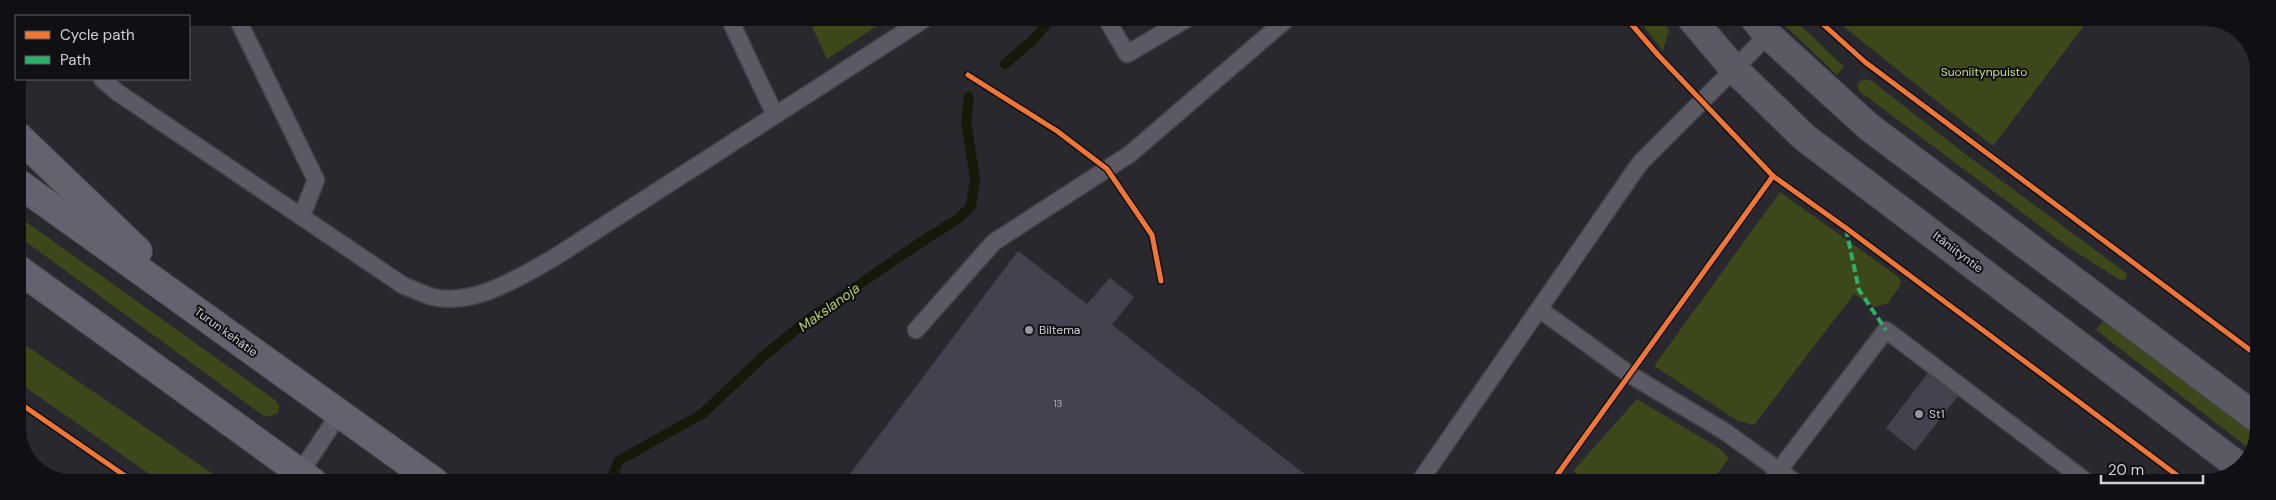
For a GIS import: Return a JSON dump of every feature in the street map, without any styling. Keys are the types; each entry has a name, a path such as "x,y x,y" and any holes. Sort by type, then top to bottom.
{"highway":[{"path":"26,144 208,318"},
{"name":"Turun kehätie","path":"26,189 424,474"},
{"path":"26,275 302,474"}],"street":[{"name":"Itäniityntie","path":"1698,26 1734,69 1804,137 2234,463"},
{"path":"1761,27 1869,127 2250,412"}],"lane":[{"path":"241,26 316,180 302,216"},
{"path":"733,26 775,115"},
{"path":"103,80 117,92 404,286 433,297 465,297 486,292 552,259 914,26"},
{"path":"1110,26 1126,54 1174,26"},
{"path":"916,330 994,242 1130,154 1279,26"},
{"path":"1425,474 1640,163 1734,69 1761,27"},
{"path":"1539,309 1629,374 1724,431 1773,474"},
{"path":"1777,474 1886,330 2076,474"},
{"path":"308,474 339,414"}],"green space":[{"path":"812,26 877,26 827,59"},
{"path":"1643,26 1667,26 1669,30 1663,51"},
{"path":"1785,26 1801,26 1844,67 1837,75"},
{"name":"Suoniitynpuisto","path":"1843,26 2084,26 1993,146"},
{"path":"1863,79 1872,81 1964,153 2125,272 2127,274 2126,279 2120,280 2068,247 1859,91 1857,84"},
{"path":"1780,192 1901,280 1900,286 1888,303 1875,307 1854,294 1754,425 1738,421 1654,366"},
{"path":"26,222 275,400 279,405 278,413 266,417 26,242"},
{"path":"2105,319 2250,431 2246,446 2096,330"},
{"path":"26,345 213,474 150,474 26,388"},
{"path":"1637,399 1719,448 1729,458 1717,474 1577,474 1573,471"}],"building":[{"name":"Biltema","path":"1018,251 1087,304 1110,278 1134,297 1112,325 1305,474 850,474"},
{"path":"1931,369 1961,392 1915,451 1886,428"}],"waterway":[{"name":"Makslanoja","path":"1005,64 1033,40 1045,26"},
{"name":"Makslanoja","path":"614,474 618,461 702,414 766,354 809,319 959,218 971,206 975,179 966,121 969,97"}],"marked path":[{"path":"1846,229 1859,290 1886,330"}],"cycle path":[{"path":"1633,26 1773,176 1846,228 2175,474"},
{"path":"1825,26 1865,62 2250,350"},
{"path":"968,75 1057,131 1107,169 1152,235 1161,281"},
{"path":"1558,474 1773,176"},
{"path":"26,408 122,474"}],"place":[{"name":"Biltema","path":"1029,330"},
{"name":"St1","path":"1919,414"}]}
